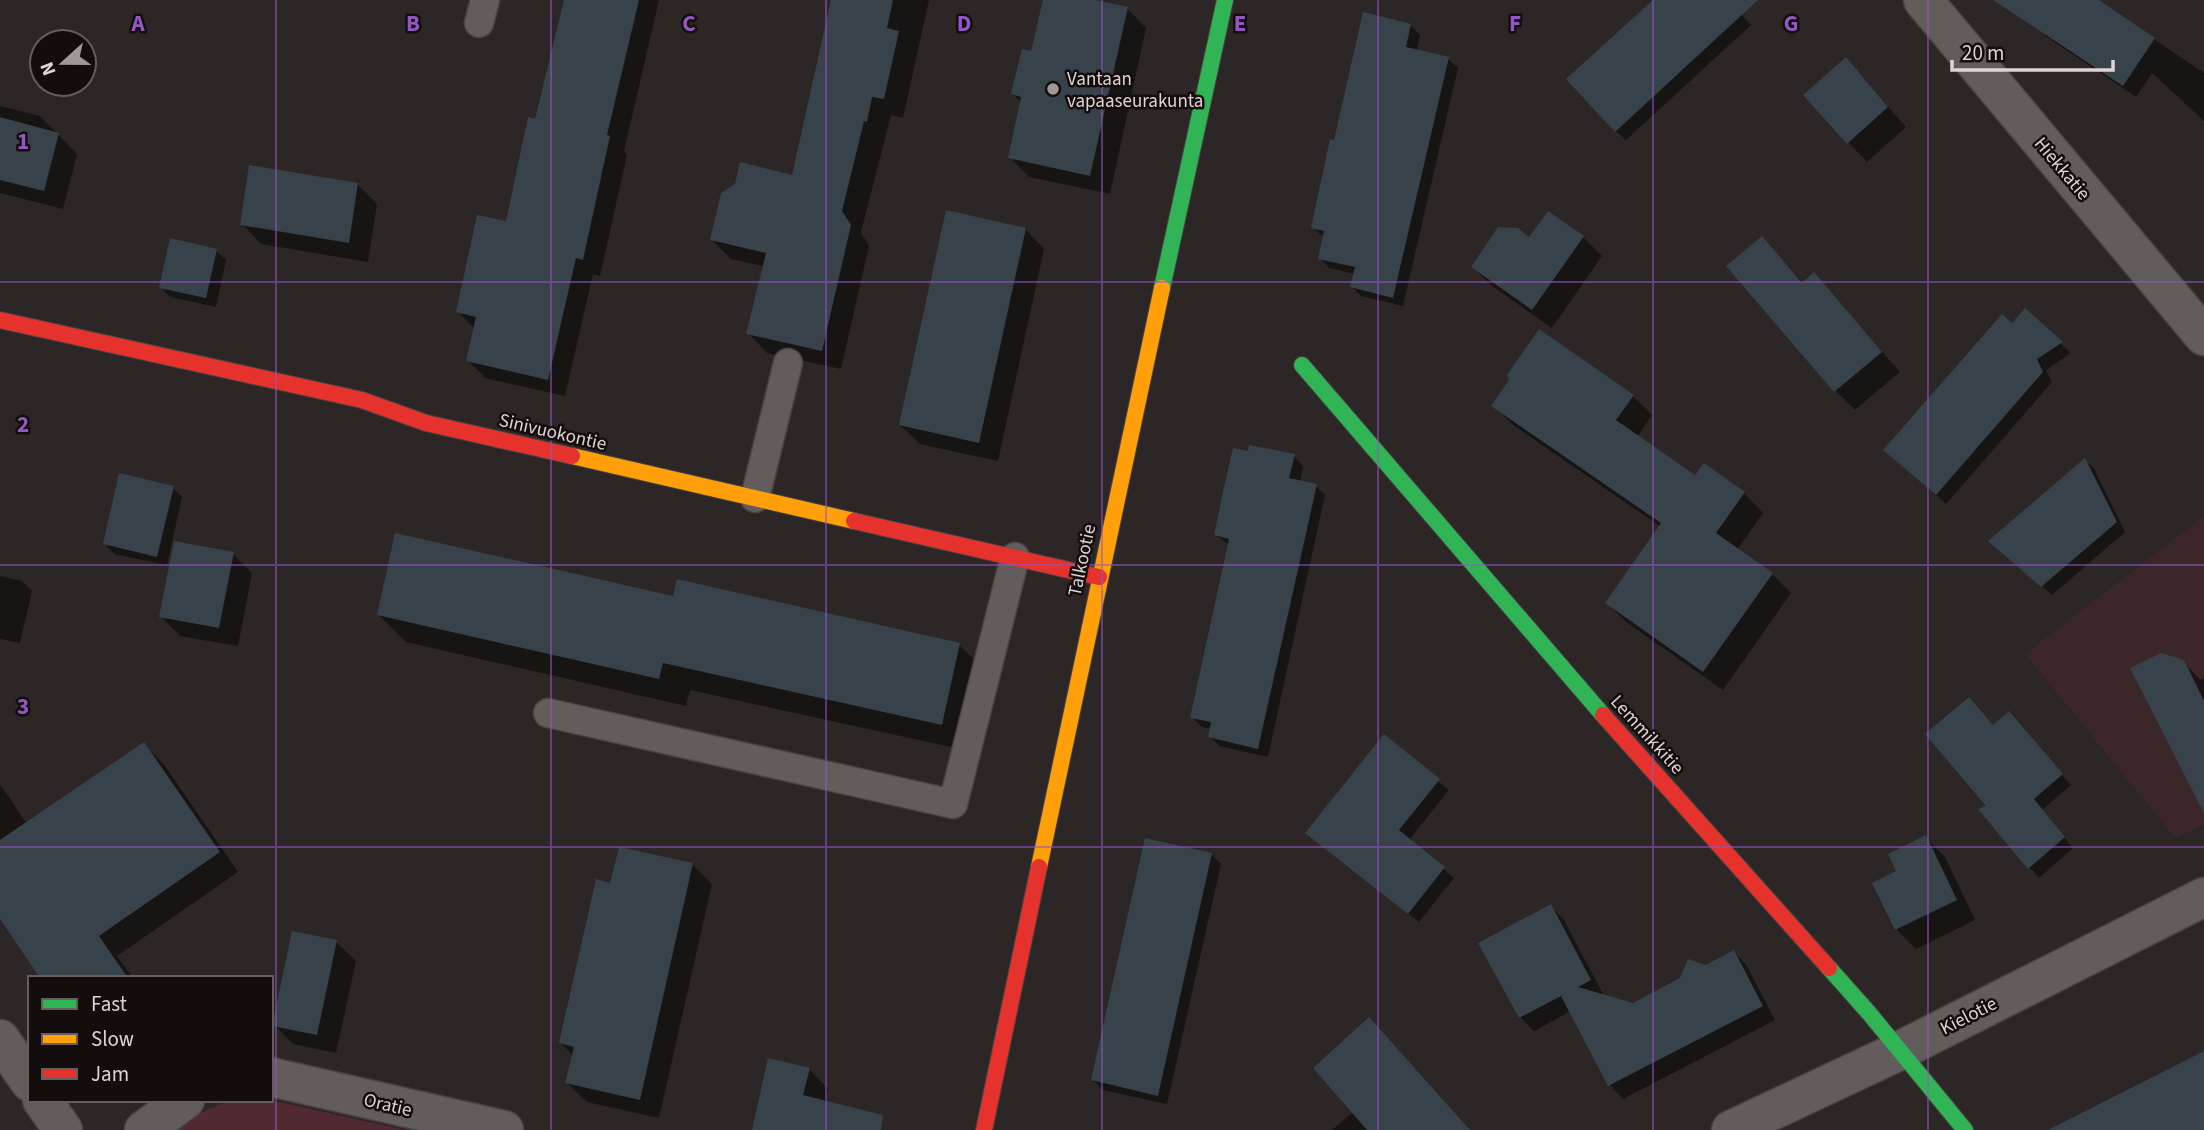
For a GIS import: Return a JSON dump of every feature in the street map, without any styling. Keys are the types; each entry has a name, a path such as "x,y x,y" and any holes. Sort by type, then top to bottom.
{"street":[{"name":"Talkootie","path":"984,1130 1099,577 1225,0"},
{"name":"Hiekkatie","path":"1923,0 2204,336"},
{"name":"Sinivuokontie","path":"0,320 362,400 425,423 1099,577"},
{"name":"Lemmikkitie","path":"1302,365 1551,657 1869,1013 1965,1130"},
{"name":"Kielotie","path":"1731,1130 1899,1051 2204,897"},
{"path":"0,1039 28,1079"},
{"name":"Oratie","path":"273,1077 504,1130"},
{"path":"44,1102 63,1130"},
{"path":"144,1130 182,1102"}],"lane":[{"path":"755,498 788,363"},
{"path":"548,713 953,804 1016,557"}],"shaded area":[{"path":"2204,516 2204,825 2175,838 2025,654"},
{"path":"275,1101 405,1130 175,1130 204,1111 229,1102"}],"building":[{"path":"564,0 639,0 607,135 610,136 583,260 576,258 548,380 466,361 476,317 456,312 477,215 506,221 528,117 535,119"},
{"path":"831,0 893,0 887,28 899,31 884,99 872,97 842,211 851,225 822,351 746,334 766,253 710,240 721,193 735,184 740,162 792,175"},
{"name":"Vantaan vapaaseurakunta","path":"1043,0 1095,0 1128,7 1090,176 1008,158 1021,97 1011,94 1022,49 1031,51"},
{"path":"1653,0 1758,0 1615,132 1566,79"},
{"path":"1993,0 2099,0 2155,38 2123,86"},
{"path":"1363,12 1411,24 1406,47 1449,57 1393,298 1350,287 1355,267 1318,259 1324,231 1311,228 1330,139 1334,140"},
{"path":"1846,57 1888,107 1847,144 1803,95"},
{"path":"0,117 59,133 44,191 0,180"},
{"path":"249,165 358,183 349,243 240,225"},
{"path":"946,210 1026,228 979,443 899,425"},
{"path":"1548,211 1584,236 1532,310 1471,267 1498,227 1518,228 1529,237"},
{"path":"1762,236 1802,283 1814,272 1882,352 1834,392 1726,266"},
{"path":"170,238 217,249 206,298 159,288"},
{"path":"2025,308 2063,342 2037,359 2043,372 1936,495 1883,450 2002,314 2012,323"},
{"path":"1539,329 1634,395 1616,420 1695,475 1704,463 1745,492 1716,533 1773,573 1703,672 1605,603 1661,523 1491,406 1509,380 1507,375"},
{"path":"1249,445 1295,454 1289,478 1317,484 1258,749 1208,737 1211,722 1190,718 1229,539 1214,535 1224,487 1233,448 1248,451"},
{"path":"2085,458 2117,522 2041,587 1988,541"},
{"path":"119,473 174,486 157,557 103,544"},
{"path":"395,533 673,596 677,579 960,643 942,725 663,663 659,679 377,615"},
{"path":"174,541 234,552 219,628 159,617"},
{"path":"2161,653 2184,660 2204,701 2204,813 2130,668"},
{"path":"1969,697 1993,725 2009,711 2063,774 2034,799 2065,837 2028,869 1978,809 1986,806 1925,734"},
{"path":"1384,734 1440,779 1399,830 1445,867 1408,914 1305,833"},
{"path":"144,742 220,852 99,936 127,976 39,976 0,919 0,840"},
{"path":"1926,835 1957,900 1895,930 1872,883 1896,871 1888,854"},
{"path":"1145,838 1212,853 1158,1096 1091,1080"},
{"path":"619,847 693,863 640,1100 565,1083 574,1047 559,1043 596,879 610,883"},
{"path":"1551,904 1591,980 1578,987 1633,1003 1680,978 1688,959 1706,965 1734,950 1763,1006 1608,1086 1561,996 1519,1018 1478,943"},
{"path":"292,931 337,940 317,1035 273,1026"},
{"path":"1369,1017 1470,1130 1367,1130 1313,1068"},
{"path":"2204,1051 2204,1130 2048,1130"},
{"path":"768,1058 810,1068 803,1095 883,1115 881,1130 752,1130"}],"traffic: fast":[{"path":"1162,288 1225,0"},
{"path":"1302,365 1603,715"},
{"path":"1829,968 1965,1130"}],"traffic: slow":[{"path":"1039,867 1162,288"},
{"path":"572,456 854,521"}],"traffic: jam":[{"path":"0,320 362,400 426,423 572,456"},
{"path":"854,521 1099,577"},
{"path":"1603,715 1829,968"},
{"path":"984,1130 1039,867"}],"place":[{"name":"Vantaan vapaaseurakunta","path":"1053,89"}]}
